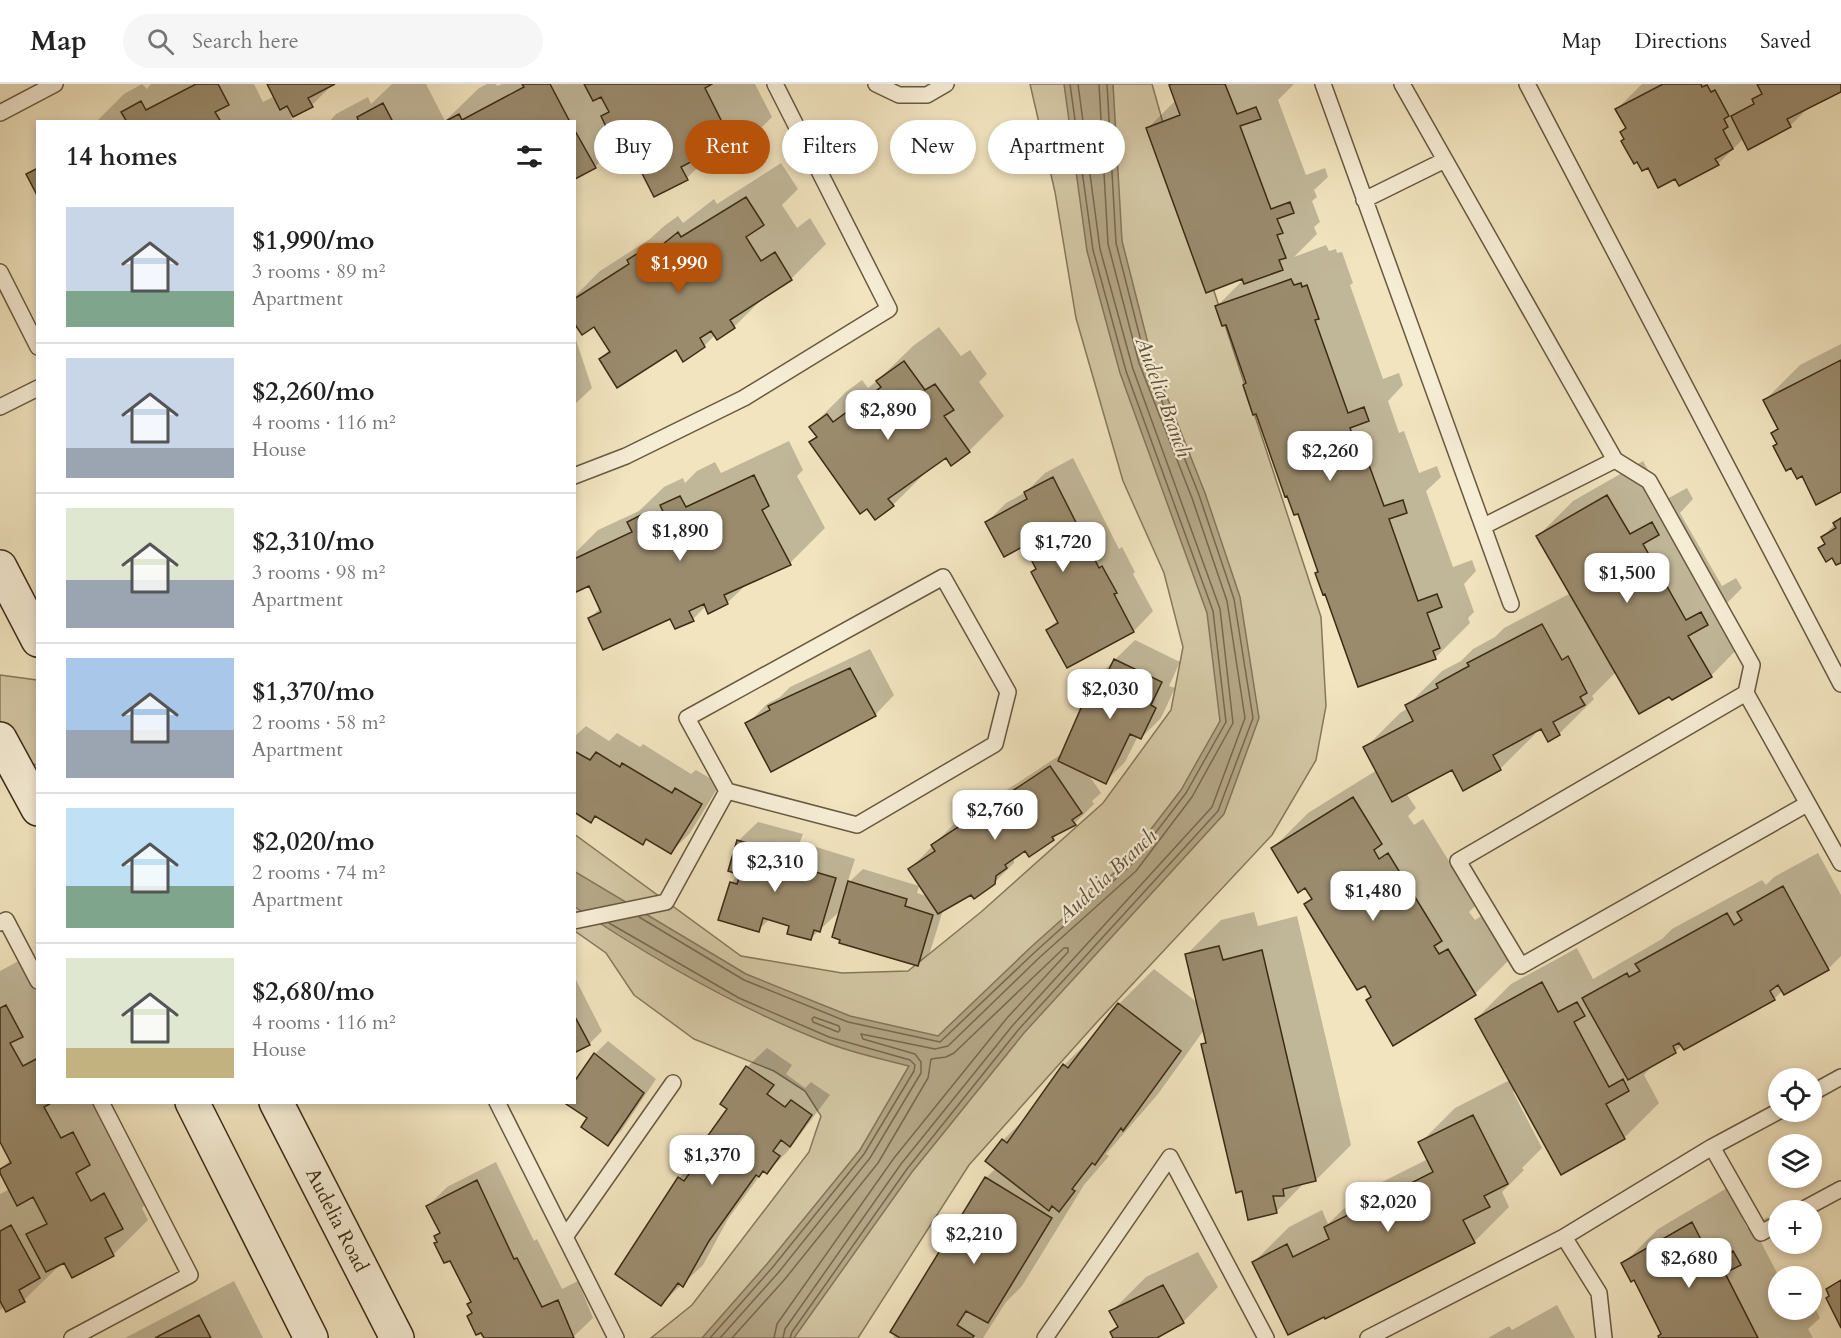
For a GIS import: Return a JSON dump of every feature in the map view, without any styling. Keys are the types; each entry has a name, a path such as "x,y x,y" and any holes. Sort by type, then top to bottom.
{"main road":[{"path":"0,567 36,636"},
{"path":"0,739 36,805"},
{"path":"193,1104 311,1338"},
{"name":"Audelia Road","path":"277,1104 397,1338"}],"lane":[{"path":"0,113 56,84"},
{"path":"576,475 626,456 744,398 889,309 775,84"},
{"path":"876,84 899,94 927,95 946,84"},
{"path":"1323,84 1512,604"},
{"path":"1402,84 1615,460 1649,481 1661,501 1752,665 1746,693 1841,863"},
{"path":"1527,84 1841,684"},
{"path":"1364,200 1445,160"},
{"path":"0,272 36,343"},
{"path":"0,407 36,389"},
{"path":"1484,526 1615,460"},
{"path":"943,577 1008,692 995,744 857,825 727,791 687,718 943,577"},
{"path":"1746,693 1458,861 1521,966 1807,804"},
{"path":"576,921 666,902 727,791"},
{"path":"0,922 6,920 36,977"},
{"path":"1822,1087 1841,1077"},
{"path":"565,1237 673,1083"},
{"path":"72,1338 190,1275 102,1104"},
{"path":"498,1104 616,1338"},
{"path":"1368,1338 1394,1332 1564,1237 1768,1117"},
{"path":"1712,1148 1761,1233 1768,1229"},
{"path":"1045,1338 1170,1157 1266,1338"},
{"path":"1821,1200 1841,1189"},
{"path":"1564,1237 1599,1293 1604,1338"}],"shaded area":[{"path":"1030,84 1152,84 1190,218 1321,617 1326,706 1316,760 1272,835 1097,1022 969,1165 858,1338 651,1338 692,1305 809,1152 821,1116 805,1091 774,1071 694,1039 634,995 606,953 576,932 576,835 741,956 842,973 908,971 981,912 1103,803 1171,710 1183,647 1164,573 1123,481 1076,318 1051,174 1125,174 1125,120 1038,120"},
{"path":"0,675 36,680 36,765 0,758"}],"water":[{"path":"1064,84 1113,84 1115,120 1069,120"},
{"name":"Audelia Branch","path":"1076,174 1118,174 1122,241 1152,359 1205,493 1240,597 1259,718 1224,814 1024,1033 912,1172 794,1338 702,1338 767,1264 860,1150 909,1066 867,1056 792,1029 665,964 576,908 576,872 746,974 850,1016 938,1036 1031,947 1125,863 1181,790 1220,721 1207,613 1120,373 1087,251"}],"building":[{"path":"196,84 218,84 229,105 215,112 220,120 126,120 121,112 141,101 146,110"},
{"path":"267,84 335,84 308,98 313,107 293,117 287,106 280,110"},
{"path":"522,84 550,84 569,120 462,120 524,87"},
{"path":"584,84 712,84 705,88 721,120 685,120 685,165 681,167 688,180 654,197 642,174 673,174 673,120 603,120 601,116 609,112 601,97 593,101"},
{"path":"1225,84 1237,114 1256,107 1261,119 1240,126 1271,209 1290,202 1294,213 1277,219 1283,233 1277,235 1286,258 1279,260 1283,270 1244,284 1242,279 1206,293 1146,128 1180,115 1169,85"},
{"path":"1663,84 1701,84 1702,87 1707,85 1711,92 1715,90 1729,116 1724,119 1728,127 1723,130 1733,149 1715,159 1719,165 1679,186 1675,179 1658,188 1648,168 1642,171 1637,162 1634,164 1621,141 1624,139 1620,132 1626,128 1615,109"},
{"path":"1757,84 1841,84 1841,92 1787,119 1791,127 1748,150 1731,116 1754,104 1752,99 1762,94"},
{"path":"383,103 392,120 358,120 357,117"},
{"path":"459,114 462,120 448,120"},
{"path":"576,133 594,164 594,169 576,178"},
{"path":"36,169 36,193 26,174"},
{"path":"746,197 764,225 746,237 761,261 775,252 792,280 730,320 735,328 717,340 711,331 700,338 705,347 683,362 676,350 617,388 599,359 610,352 594,327 582,335 576,326 576,298 629,264 627,260 643,250 647,257 678,232 681,237"},
{"path":"1291,279 1294,285 1301,283 1302,287 1307,285 1319,319 1315,320 1348,413 1364,407 1369,421 1350,428 1364,466 1369,465 1384,506 1403,500 1407,513 1389,519 1418,601 1437,594 1442,607 1427,613 1440,648 1433,651 1436,659 1358,687 1325,594 1323,595 1315,573 1318,572 1298,514 1294,515 1287,496 1285,497 1256,414 1253,415 1243,385 1246,383 1226,325 1222,326 1215,306"},
{"path":"1841,360 1841,492 1816,505 1802,476 1797,479 1791,468 1786,471 1773,446 1777,444 1771,433 1778,429 1763,400"},
{"path":"904,361 925,390 935,384 954,410 944,416 970,452 951,466 946,458 888,499 894,506 875,520 867,509 860,514 809,442 817,437 809,427 827,414 833,422 881,387 876,381"},
{"path":"754,475 769,506 762,510 791,565 724,595 728,604 708,614 704,604 689,611 694,621 675,629 670,619 603,650 588,618 601,612 589,586 576,592 576,558 632,532 627,522 647,512 652,522 665,516 660,505 680,496 686,507"},
{"path":"1053,477 1099,568 1102,566 1117,593 1114,594 1134,632 1067,668 1046,630 1058,623 1031,572 1036,569 1024,546 1004,557 985,522 1027,499 1024,492"},
{"path":"1607,495 1630,534 1652,522 1659,535 1643,544 1686,620 1701,612 1708,625 1688,636 1712,677 1672,700 1669,697 1639,714 1536,536"},
{"path":"1841,518 1841,563 1836,565 1832,558 1826,562 1818,548 1825,544 1821,537 1836,528 1833,523"},
{"path":"1542,624 1562,660 1568,656 1587,693 1580,697 1585,705 1553,722 1560,735 1548,742 1541,729 1493,755 1501,770 1463,791 1452,770 1392,802 1363,747 1413,721 1405,705 1438,688 1436,684 1469,666 1467,663"},
{"path":"1114,659 1162,682 1151,705 1156,708 1141,739 1130,734 1106,784 1058,761 1094,678 1103,682"},
{"path":"850,668 876,716 771,772 745,723 770,710 768,706"},
{"path":"576,752 590,760 596,752 620,767 622,763 672,793 675,788 702,804 671,854 646,839 643,845 595,816 591,823 576,813"},
{"path":"1050,766 1082,813 1072,820 1076,825 1052,837 1054,840 1029,857 1025,851 1005,865 1007,868 996,876 995,884 974,899 971,895 938,914 908,869 935,851 931,845"},
{"path":"1353,797 1382,844 1374,850 1379,859 1388,853 1442,941 1434,946 1439,954 1448,949 1476,995 1393,1046 1366,1000 1371,997 1365,986 1357,990 1304,904 1312,899 1305,888 1298,893 1271,848"},
{"path":"737,840 784,854 781,862 836,878 820,932 814,930 811,940 787,934 789,926 763,918 759,932 718,920 730,882 737,884 740,875 728,871"},
{"path":"848,881 907,899 905,906 933,915 918,966 839,943 840,940 832,937"},
{"path":"1783,886 1829,970 1784,995 1778,985 1770,991 1775,1000 1684,1050 1679,1043 1673,1046 1676,1053 1628,1080 1582,998 1627,973 1629,977 1640,971 1635,964 1727,913 1734,925 1742,920 1737,912"},
{"path":"1219,946 1223,960 1262,950 1316,1181 1283,1189 1284,1196 1273,1196 1277,1213 1248,1220 1242,1191 1236,1193 1201,1044 1206,1043 1185,954"},
{"path":"1542,982 1558,1012 1577,1002 1585,1016 1574,1022 1609,1087 1623,1079 1629,1091 1606,1104 1625,1139 1561,1175 1475,1019"},
{"path":"1118,1003 1181,1051 1123,1131 1121,1128 1095,1165 1092,1163 1072,1189 1075,1191 1059,1212 1052,1206 1049,1211 985,1161 1002,1139 1007,1143 1063,1064 1068,1068"},
{"path":"6,1005 23,1037 10,1043 23,1066 36,1059 36,1104 49,1104 44,1107 61,1138 73,1132 90,1165 76,1173 91,1201 104,1193 123,1229 105,1238 114,1256 72,1278 64,1263 46,1272 26,1234 47,1224 33,1197 17,1206 0,1173 0,1169 11,1163 0,1142 0,1008"},
{"path":"576,1019 590,1045 576,1052"},
{"path":"594,1053 644,1093 608,1146 581,1127 587,1118 566,1104 576,1104 576,1079"},
{"path":"746,1066 774,1085 767,1094 785,1107 791,1100 812,1115 790,1147 781,1140 773,1151 780,1156 767,1174 763,1171 759,1177 756,1175 709,1241 683,1287 678,1283 661,1306 615,1274 678,1177 684,1181 700,1159 694,1155 727,1109 720,1104"},
{"path":"1473,1115 1508,1184 1484,1196 1490,1207 1463,1220 1475,1243 1325,1319 1324,1317 1288,1335 1252,1262 1287,1244 1293,1257 1329,1239 1324,1227 1433,1172 1418,1142"},
{"path":"985,1177 1052,1218 988,1323 966,1311 957,1325 974,1336 972,1338 900,1338 890,1332"},
{"path":"477,1180 514,1259 517,1258 542,1307 558,1300 574,1338 484,1338 481,1333 476,1335 467,1316 472,1313 467,1304 471,1302 450,1261 444,1263 434,1243 437,1242 434,1236 440,1233 426,1206"},
{"path":"1692,1222 1712,1261 1733,1251 1741,1265 1725,1273 1758,1338 1659,1338 1661,1334 1634,1280 1631,1282 1621,1263"},
{"path":"11,1225 40,1278 19,1290 25,1302 6,1312 0,1301 0,1231"},
{"path":"1841,1280 1841,1328 1826,1298 1829,1296 1826,1289"},
{"path":"1163,1285 1184,1323 1157,1338 1113,1338 1110,1332 1118,1327 1109,1311"},
{"path":"199,1315 211,1338 155,1338"}]}
